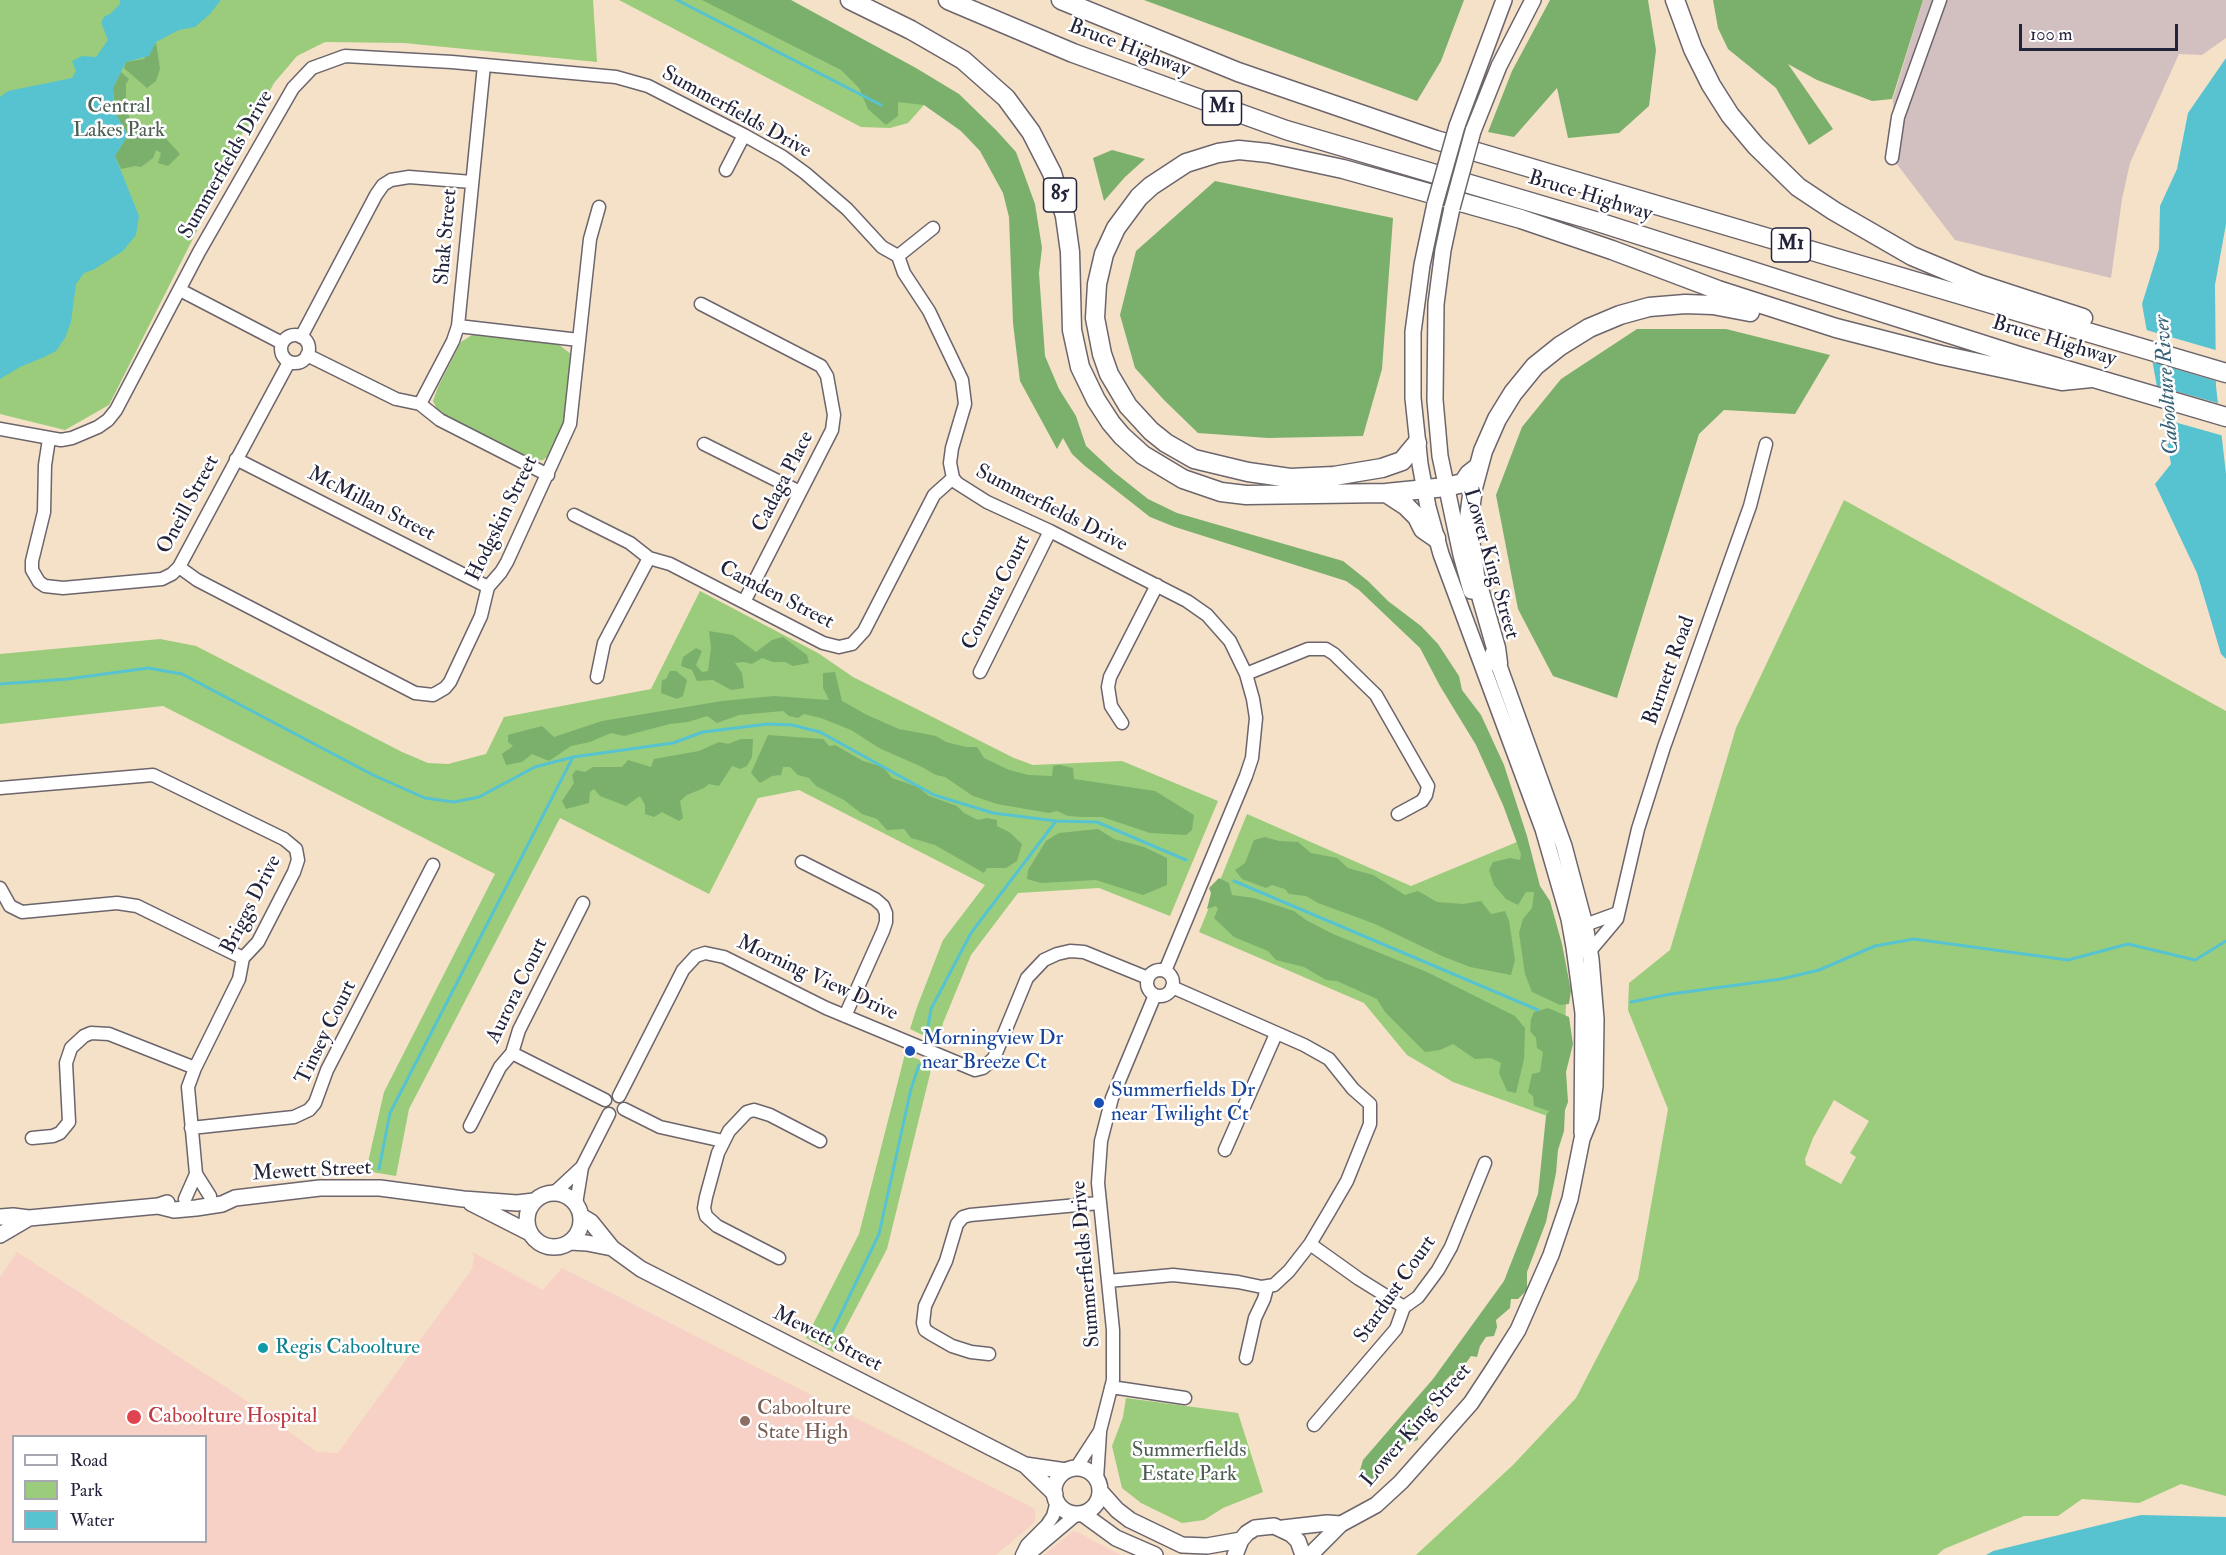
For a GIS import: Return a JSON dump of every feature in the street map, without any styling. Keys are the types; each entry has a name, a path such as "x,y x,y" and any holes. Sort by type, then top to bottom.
{"highway":[{"name":"85","path":"850,0 911,30 963,60 1006,98 1031,132 1052,173 1065,216 1070,252 1072,330 1080,368 1103,411 1133,447 1183,479 1221,492 1246,495 1386,493 1446,487"},
{"name":"Bruce Highway","path":"948,0 1073,53 1286,130 1606,225 2091,378 2226,417"},
{"name":"Bruce Highway","path":"1061,0 1238,72 1436,140 2226,373"},
{"path":"1675,0 1693,49 1711,85 1730,115 1756,146 1798,187 1834,211 1912,256 1979,284 2085,319 2101,336"},
{"path":"1417,443 1406,458 1392,465 1334,476 1290,477 1248,472 1194,459 1166,443 1151,431 1128,406 1109,374 1102,354 1095,318 1097,284 1104,254 1116,228 1139,197 1151,186 1186,163 1218,153 1239,150 1261,152 1343,169 1510,216 1793,316 1896,344 2062,381 2091,378"},
{"path":"1498,663 1496,648 1479,595 1470,539 1470,503 1478,467 1497,419 1526,377 1560,346 1589,328 1649,307 1685,304 1728,307 1773,317 1793,316"},
{"path":"1446,487 1463,483 1478,467"},
{"path":"1386,493 1409,508 1423,529 1436,538"}],"main road":[{"name":"Lower King Street","path":"1504,0 1457,126 1435,204 1422,265 1413,332 1413,398 1424,489 1436,538 1543,829 1562,890 1575,947 1584,1035 1582,1139"},
{"name":"Lower King Street","path":"1310,1555 1341,1524 1376,1505 1401,1482 1470,1403 1494,1368 1518,1330 1551,1256 1571,1193 1582,1139 1592,1117 1596,1018 1590,951 1585,925 1564,846 1470,589 1440,456 1435,400 1434,325 1441,266 1452,208 1473,131 1500,66 1533,0"},
{"name":"Mewett Street","path":"0,1217 29,1218 158,1206 185,1199 216,1195 235,1198 320,1188 361,1188 517,1203 534,1201"},
{"path":"554,1193 562,1194 578,1210 579,1231 570,1242 562,1246 549,1247 535,1240 530,1233 527,1216 534,1201 554,1193"},
{"name":"Mewett Street","path":"158,1206 174,1210 185,1209 222,1204 235,1198"},
{"name":"Mewett Street","path":"463,1199 530,1233"},
{"name":"Mewett Street","path":"578,1210 612,1248 641,1269 1026,1465 1071,1470"},
{"name":"Mewett Street","path":"0,1235 29,1218"},
{"name":"Mewett Street","path":"570,1242 612,1248"},
{"name":"Mewett Street","path":"1026,1465 1056,1498"},
{"path":"1155,1555 1116,1538 1080,1514 1065,1510 1056,1498 1058,1479 1071,1470 1088,1470 1112,1505 1130,1520 1182,1545 1207,1546 1241,1540"},
{"path":"1080,1514 1088,1512 1097,1503 1099,1485"},
{"name":"Lower King Street","path":"1241,1540 1255,1528 1264,1526 1283,1528 1327,1523 1341,1524"},
{"path":"1283,1528 1298,1541 1303,1555"},
{"path":"1235,1555 1241,1540"}],"street":[{"path":"1892,158 1898,117 1941,0"},
{"name":"Summerfields Drive","path":"0,429 49,439 72,438 108,420 116,410 199,252 287,98 312,68 345,56 484,65 633,80 648,86 783,157 847,209 882,247 898,256 904,273 929,312 962,380 965,404 952,448 950,464 953,478 970,493 987,502 1050,531 1186,601 1213,621 1230,641 1246,674 1256,718 1252,758 1165,971"},
{"name":"Shak Street","path":"420,404 453,341 458,326 484,65"},
{"path":"726,170 744,135"},
{"path":"301,337 383,185 391,180 409,177 472,182"},
{"name":"Hodgskin Street","path":"179,567 207,586 415,693 425,695 440,692 450,682 481,616 488,586 507,562 570,424 590,239 599,207"},
{"path":"898,256 933,228"},
{"path":"180,290 282,343"},
{"name":"Cadaga Place","path":"701,304 815,362 824,370 834,422 744,602"},
{"path":"458,326 579,340"},
{"path":"292,335 301,337 307,342 307,355 297,363 289,362 281,352 282,343 292,335"},
{"path":"307,355 396,399 420,404 440,420 548,474"},
{"name":"Oneill Street","path":"49,439 45,465 42,525 32,561 32,570 39,582 45,586 63,588 162,579 179,567 289,362"},
{"path":"704,444 800,492"},
{"name":"Burnett Road","path":"1590,951 1612,926 1618,913 1638,829 1661,757 1750,506 1766,444"},
{"name":"McMillan Street","path":"236,459 488,586"},
{"name":"Camden Street","path":"574,515 630,543 649,558 670,564 823,643 840,647 852,644 864,632 934,495 953,478"},
{"name":"Cornuta Court","path":"980,672 1050,531"},
{"path":"597,677 604,643 649,558"},
{"path":"1122,723 1111,706 1108,696 1110,678 1157,585"},
{"path":"1246,674 1308,649 1326,649 1334,654 1376,695 1428,786 1422,801 1398,814"},
{"name":"Briggs Drive","path":"0,788 153,774 289,842 297,853 297,866 258,942 243,958 240,979 195,1068 188,1087 196,1174 210,1196"},
{"path":"802,862 875,899 883,906 886,913 883,931 845,1016"},
{"name":"Tinsey Court","path":"191,1128 294,1117 309,1110 315,1103 327,1070 432,865"},
{"path":"0,888 10,906 22,912 117,903 137,906 243,958"},
{"name":"Aurora Court","path":"470,1126 500,1067 512,1053 523,1021 583,903"},
{"path":"1575,947 1585,925 1618,913"},
{"name":"Morning View Drive","path":"619,1096 683,970 696,956 705,953 724,957 845,1016 975,1070 983,1068 994,1058 1027,978 1044,960 1070,951 1084,952 1148,978"},
{"path":"1165,971 1172,980 1172,987 1167,994 1155,995 1149,989 1148,978 1154,972 1165,971"},
{"path":"1108,1281 1141,1276 1173,1275 1217,1279 1267,1288 1280,1281 1310,1244 1347,1181 1370,1124 1370,1104 1353,1089 1329,1059 1172,987"},
{"name":"Summerfields Drive","path":"1099,1485 1100,1431 1111,1387 1114,1353 1099,1203 1098,1162 1112,1098 1155,995"},
{"path":"32,1138 60,1133 69,1122 66,1063 71,1048 84,1036 91,1033 109,1034 195,1068"},
{"path":"1225,1150 1276,1034"},
{"path":"512,1053 605,1100"},
{"path":"610,1095 619,1096 625,1103 624,1109 616,1115 609,1114 604,1106 605,1100 610,1095"},
{"path":"624,1109 660,1126 723,1141"},
{"path":"779,1258 717,1226 706,1216 704,1208 706,1197 723,1141 738,1120 747,1112 754,1110 770,1115 820,1141"},
{"path":"554,1193 582,1167 609,1114"},
{"name":"Stardust Court","path":"1314,1425 1396,1329 1404,1307 1420,1294 1451,1247 1485,1163"},
{"path":"578,1210 582,1167"},
{"name":"Briggs Drive","path":"185,1199 196,1174"},
{"path":"988,1354 952,1346 930,1334 925,1330 923,1323 925,1306 946,1261 957,1224 963,1217 970,1215 1099,1203"},
{"path":"1310,1244 1404,1307"},
{"path":"1246,1358 1255,1318 1267,1288"},
{"path":"1111,1387 1185,1398"},
{"name":"Summerfields Drive","path":"1071,1470 1100,1431"},
{"path":"1023,1555 1027,1545 1053,1516 1056,1498"},
{"path":"1023,1555 1032,1552 1080,1514"}],"shaded area":[{"path":"1923,0 2226,0 2226,38 2202,55 2179,54 2130,163 2122,199 2111,278 1955,240 1896,163 1893,99"},
{"name":"Caboolture Hospital","path":"17,1252 241,1397 317,1452 338,1453 472,1269 474,1257 472,1252 543,1290 562,1268 1035,1509 1035,1522 996,1555 0,1555 0,1277"},
{"path":"1072,1532 1077,1532 1121,1555 1044,1555"}],"green space":[{"name":"Central Lakes Park","path":"0,0 593,0 597,62 404,43 325,42 297,56 274,83 257,115 238,139 225,175 109,405 65,430 0,414"},
{"path":"619,0 724,0 924,105 908,123 890,128 861,127"},
{"path":"702,0 791,0 959,94 1016,152 1035,204 1042,248 1039,273 1045,356 1059,389 1076,416 1086,446 1148,499 1177,513 1343,561 1388,601 1421,626 1438,644 1459,676 1462,690 1481,715 1504,765 1540,886 1550,901 1562,944 1571,991 1569,1004 1560,1005 1532,992 1525,974 1519,933 1523,919 1532,908 1534,892 1526,892 1518,905 1506,899 1494,885 1489,870 1493,862 1510,858 1520,860 1521,854 1503,805 1476,745 1420,648 1359,590 1346,581 1150,517 1085,466 1072,454 1063,438 1057,449 1020,381 1013,323 1009,217 1003,193 980,151 961,131 924,105 898,102 898,116 886,125 868,109 859,88 841,70"},
{"path":"1144,0 1464,0 1441,61 1417,101"},
{"path":"1550,0 1648,0 1656,50 1649,106 1619,133 1568,138 1557,88 1514,137 1488,132 1512,71"},
{"path":"1713,0 1923,0 1892,99 1872,101 1817,80 1788,64 1833,129 1809,145 1776,88 1728,49 1718,28"},
{"path":"156,42 160,69 156,81 147,88 124,68 126,62 144,59"},
{"path":"121,72 129,79 126,84 126,104 130,121 141,129 149,125 160,132 180,154 168,166 158,163 161,153 156,150 153,158 141,167 121,169 115,156 128,135 115,113 113,88"},
{"path":"1112,150 1145,159 1104,201 1093,158"},
{"path":"1215,181 1393,218 1382,369 1363,436 1268,438 1198,433 1135,368 1120,315 1136,251"},
{"path":"1637,329 1726,329 1830,355 1795,414 1724,410 1699,434 1617,698 1553,676 1518,609 1496,495 1522,427 1561,379"},
{"path":"472,335 558,344 571,354 566,423 551,454 543,460 534,461 438,412 433,401 438,387 461,342"},
{"path":"1844,500 2226,711 2226,1496 2181,1484 2139,1503 2082,1499 2058,1516 2024,1516 1944,1549 1937,1555 1416,1555 1513,1465 1576,1398 1638,1279 1668,1109 1628,1010 1629,983 1670,950 1736,728","holes":["1834,1100 1869,1121 1850,1153 1856,1157 1841,1184 1806,1165 1805,1159 1813,1138"]},
{"path":"700,591 818,653 853,677 1014,758 1033,765 1122,761 1218,801 1170,916 1099,888 1018,893 971,955 943,1023 939,1043 910,1029 943,940 985,885 799,790 758,798 709,894 560,818 409,1109 396,1176 366,1171 384,1092 495,874 163,706 0,724 0,654 160,639 196,646 402,752 428,763 448,764 486,754 504,717 651,689"},
{"path":"709,631 733,635 756,652 772,640 783,637 807,655 809,663 793,666 785,662 773,662 762,658 752,664 735,663 742,673 744,688 731,690 713,680 697,681 692,670 681,666 683,657 696,648 702,651 696,665 702,672 708,671 711,648"},
{"path":"670,671 676,671 687,680 683,696 677,699 661,693 662,680 666,679"},
{"path":"835,672 842,701 867,715 899,729 936,736 946,742 966,747 977,747 984,758 1009,770 1029,775 1052,776 1053,766 1060,765 1073,768 1074,779 1155,791 1194,815 1192,830 1186,835 1150,833 1102,817 1068,816 1057,811 1049,813 997,804 973,796 945,777 881,749 851,730 821,718 804,714 798,718 789,716 783,711 739,715 717,723 707,716 624,736 611,733 590,742 571,746 549,761 532,754 522,762 506,765 502,754 513,746 508,742 508,735 542,726 554,737 602,721 722,701 774,696 829,700 823,688 823,673"},
{"path":"768,735 823,739 829,746 835,745 863,761 883,767 892,778 918,787 929,796 957,806 964,813 978,820 987,818 997,820 997,826 1009,832 1022,844 1017,861 1006,868 987,868 984,873 935,845 911,838 904,829 887,830 877,819 862,814 844,800 816,786 809,778 798,775 790,767 783,767 781,775 772,776 760,783 751,773"},
{"path":"741,739 753,739 752,757 747,766 740,769 732,766 719,786 709,784 687,795 680,801 683,818 679,821 662,812 654,817 645,814 645,805 640,796 626,806 600,796 594,789 590,792 589,803 566,809 562,801 574,783 572,775 576,770 585,772 593,767 622,767 628,760 651,767 654,759 699,751 719,742 728,744"},
{"path":"1247,814 1411,886 1517,842 1553,915 1566,1004 1561,1121 1453,1082 1407,1055 1364,1003 1199,932"},
{"path":"1098,829 1114,839 1144,847 1167,858 1167,885 1143,895 1096,880 1041,883 1027,879 1028,870 1046,841 1059,833"},
{"path":"1265,837 1279,841 1298,842 1311,853 1337,858 1348,868 1373,875 1405,895 1418,891 1437,902 1463,904 1481,901 1491,914 1505,911 1509,921 1515,960 1511,975 1470,967 1306,896 1289,894 1285,889 1272,885 1266,888 1242,879 1235,870 1245,863 1254,840"},
{"path":"1219,878 1229,883 1232,895 1254,898 1294,911 1333,934 1427,972 1515,1016 1525,1028 1524,1059 1516,1093 1507,1091 1499,1073 1501,1063 1491,1058 1475,1059 1453,1044 1440,1050 1425,1052 1385,1012 1377,999 1337,981 1326,980 1304,967 1276,960 1268,951 1234,937 1214,918 1218,909 1216,906 1207,909 1211,893 1209,888"},
{"path":"1548,1008 1569,1017 1573,1044 1566,1072 1568,1102 1565,1110 1564,1131 1558,1150 1556,1173 1546,1222 1527,1272 1527,1290 1518,1299 1511,1299 1510,1308 1496,1320 1497,1327 1494,1336 1486,1337 1477,1357 1471,1356 1456,1377 1451,1375 1443,1383 1444,1390 1418,1424 1418,1440 1398,1446 1391,1454 1389,1465 1368,1484 1358,1477 1363,1460 1433,1379 1504,1281 1538,1194 1546,1116 1549,1111 1534,1106 1533,1096 1528,1092 1532,1074 1540,1072 1543,1052 1537,1048 1536,1038 1530,1031 1534,1012"},
{"path":"905,1054 932,1065 930,1074 887,1249 833,1352 806,1338 859,1234"},
{"name":"Summerfields Estate Park","path":"1126,1398 1238,1413 1263,1492 1223,1508 1204,1520 1182,1523 1141,1503 1122,1488 1112,1446 1123,1417"}],"water":[{"path":"120,0 221,0 195,27 179,30 156,42 149,56 126,62 113,88 115,113 128,135 115,156 139,216 136,235 123,251 93,270 84,273 76,284 71,322 65,338 56,351 0,379 0,97 8,91 72,78 76,71 72,61 82,56 96,57 108,40 101,22 120,4"},
{"name":"Caboolture River","path":"2226,58 2226,224 2215,285 2216,386 2226,474 2226,659 2221,654 2197,573 2155,484 2171,464 2142,304 2159,249 2160,206 2177,169 2188,113"},
{"path":"2141,1515 2226,1517 2226,1555 1986,1555 1993,1551"}],"pier":[{"path":"2143,329 2219,351 2219,382 2149,361"},
{"path":"2154,385 2221,404 2224,436 2160,418"}],"waterway":[{"path":"677,0 881,105"},
{"path":"0,684 68,679 148,668 182,674 373,775 425,798 454,802 479,797 535,767 573,757 673,743 703,732 768,724 792,725 820,732 934,795 993,813 1056,821 1097,822 1186,860"},
{"path":"379,1169 390,1113 573,757"},
{"path":"927,1032 931,1009 971,933 1056,821"},
{"path":"1234,881 1538,1010"},
{"path":"1631,1002 1671,994 1781,979 1819,970 1875,946 1914,939 2068,960 2128,944 2195,960 2226,941"},
{"path":"828,1341 879,1234 911,1089 919,1065"}],"place":[{"name":"Morningview Dr near Breeze Ct","path":"910,1051"},
{"name":"Summerfields Dr near Twilight Ct","path":"1099,1103"},
{"name":"Regis Caboolture","path":"263,1348"},
{"name":"Caboolture Hospital","path":"134,1417"},
{"name":"Caboolture State High","path":"745,1421"}]}
